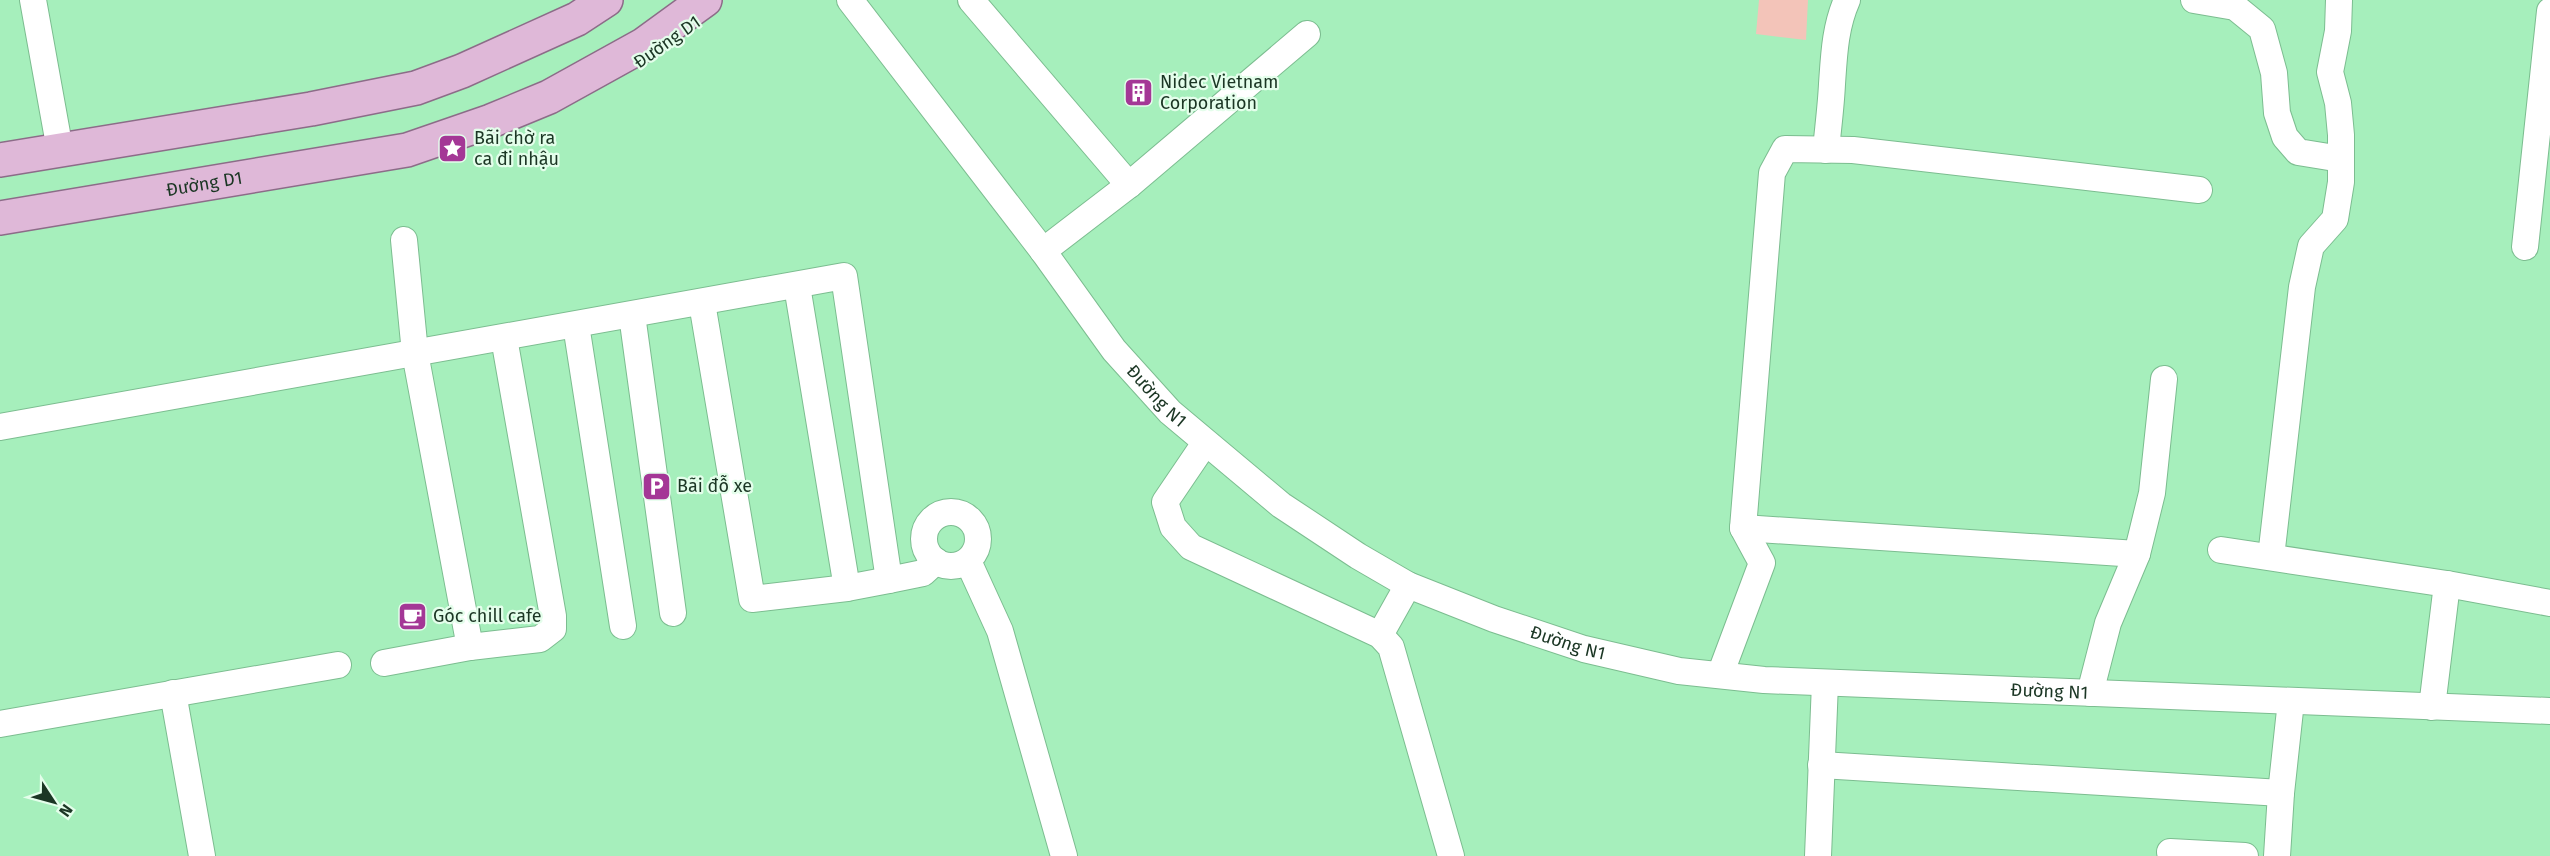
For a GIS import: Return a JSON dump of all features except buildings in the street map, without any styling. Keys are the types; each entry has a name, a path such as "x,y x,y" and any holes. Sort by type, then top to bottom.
{"main road":[{"path":"508,48 530,26 583,0"},
{"path":"7,156 60,150 311,109 416,88 577,19 606,0"},
{"name":"Đường D1","path":"0,218 407,150 491,121 549,97 643,45 705,0"},
{"name":"Đường D1","path":"407,150 433,156 519,125 594,91 673,42 725,0"}],"street":[{"path":"33,0 60,150"},
{"name":"Đường N1","path":"850,0 1043,251 1114,350 1170,412 1281,505 1358,556 1408,585 1584,649 1679,670 1764,680 2550,711"},
{"path":"971,0 1130,185"},
{"path":"1826,150 1833,82 1832,62 1839,21 1846,0"},
{"path":"2194,0 2235,7 2262,29 2274,73 2277,113 2285,137 2298,152 2341,159"},
{"path":"2271,557 2302,287 2311,246 2335,219 2341,182 2342,135 2338,103 2330,72 2338,31 2339,0"},
{"path":"2525,247 2550,11"},
{"path":"1043,251 1130,185 1307,34"},
{"path":"1720,675 1762,563 1743,528 1772,173 1785,149 1853,150 2199,190"},
{"path":"404,240 416,353 470,648"},
{"path":"0,427 844,276 889,580"},
{"path":"797,286 847,588"},
{"path":"702,303 752,599 847,588 923,573 936,561"},
{"path":"632,315 673,613"},
{"path":"576,325 623,626"},
{"path":"384,663 540,639 553,629 553,616 504,338"},
{"path":"2090,693 2108,623 2137,555 2152,493 2164,379"},
{"path":"1205,443 1165,502 1173,527 1191,547 1380,635 1392,646 1451,856"},
{"path":"951,512 967,517 977,530 977,547 968,561 952,566 936,561 926,548 925,531 935,518 951,512"},
{"path":"1743,528 2137,555"},
{"path":"2221,550 2447,584 2550,603"},
{"path":"968,561 1000,631 1064,856"},
{"path":"2432,707 2447,584"},
{"path":"1380,635 1408,585"},
{"path":"0,724 338,665"},
{"path":"1818,856 1825,683"},
{"path":"173,693 202,856"},
{"path":"2277,856 2280,793 2291,701"},
{"path":"1821,765 2280,793"},
{"path":"2170,852 2245,856"}],"shaded area":[{"path":"0,0 2550,0 2550,856 0,856"},
{"path":"1759,0 1808,0 1806,40 1756,34"}],"place":[{"name":"Nidec Vietnam Corporation","path":"1139,92"},
{"name":"Bãi chờ ra ca đi nhậu","path":"453,148"},
{"name":"Bãi đỗ xe","path":"656,486"},
{"name":"Góc chill cafe","path":"412,616"}]}
